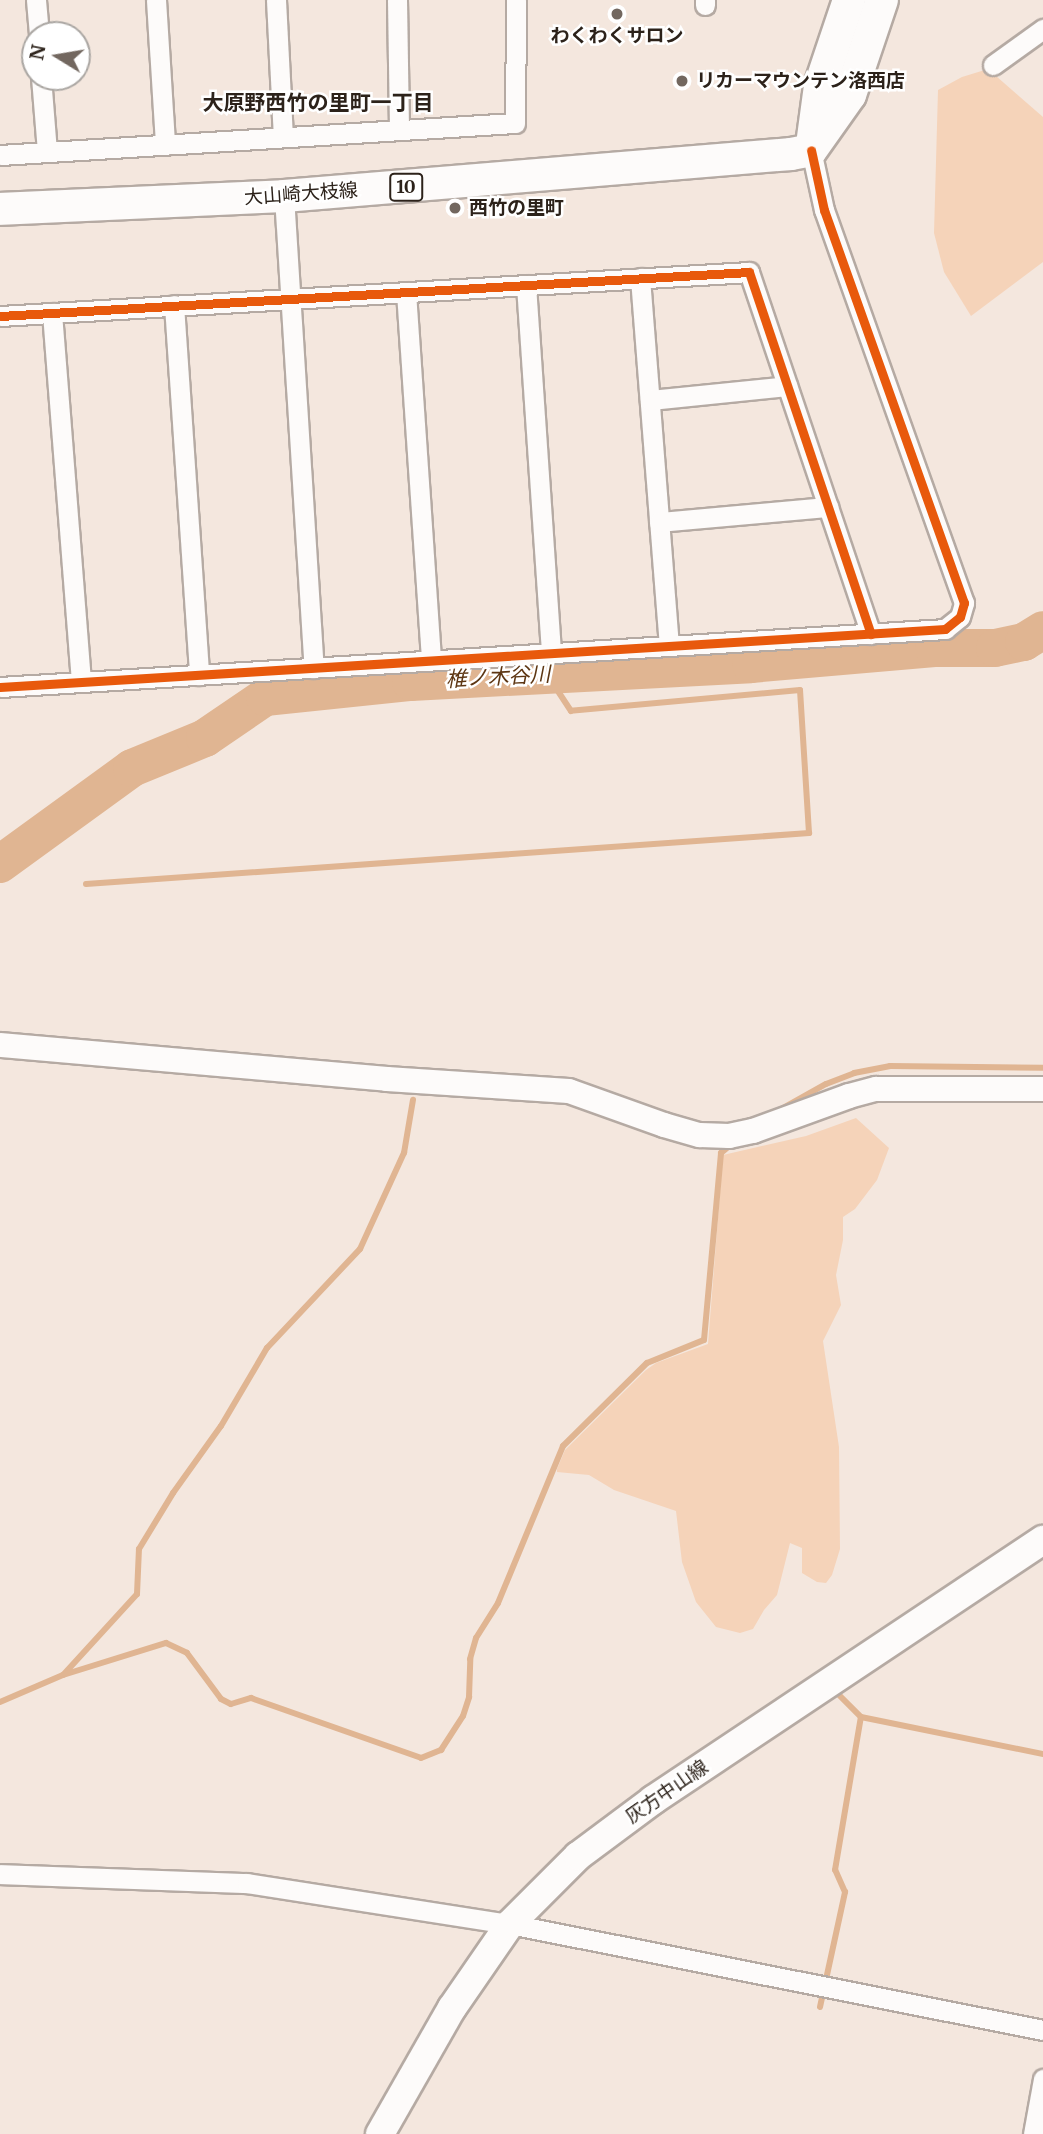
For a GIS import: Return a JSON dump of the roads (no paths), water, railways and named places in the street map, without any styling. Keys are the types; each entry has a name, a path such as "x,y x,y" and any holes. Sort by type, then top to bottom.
{"main road":[{"path":"811,150 820,86 849,0"},
{"path":"811,150 850,95 882,0"},
{"name":"大山崎大枝線","path":"0,209 284,197 791,155 811,150"},
{"name":"灰方中山線","path":"380,2134 452,2008 510,1924 578,1856 653,1801 1043,1540"}],"street":[{"path":"36,0 38,21"},
{"path":"156,0 165,145"},
{"path":"276,0 283,137"},
{"path":"397,0 399,130"},
{"path":"0,155 515,123 516,0"},
{"path":"993,65 1043,29"},
{"path":"42,91 47,152"},
{"path":"0,687 945,629 960,617 964,603 824,211 811,150"},
{"path":"284,197 314,668"},
{"path":"0,316 748,272 871,634"},
{"path":"640,278 669,646"},
{"path":"526,285 551,653"},
{"path":"406,292 431,660"},
{"path":"174,305 199,675"},
{"path":"52,313 81,682"},
{"path":"650,400 787,386"},
{"path":"659,522 828,507"},
{"path":"0,1045 387,1079 569,1091 700,1135 729,1136 753,1132 849,1096 876,1089 1043,1090"},
{"path":"0,1874 247,1883 510,1924 1043,2030"},
{"path":"1033,2134 1043,2079"}],"waterway":[{"name":"椎ノ木谷川","path":"0,864 132,768 205,738 265,697 411,682 751,664 934,648 995,648 1024,642 1043,630"},
{"path":"86,884 809,833 800,690 571,711 548,676"},
{"path":"781,1109 826,1084 854,1073 890,1066 1043,1068"},
{"path":"64,1674 137,1594 139,1549 173,1493 221,1426 267,1348 360,1249 404,1153 413,1100"},
{"path":"0,1702 63,1675 166,1643 187,1653 221,1699 231,1704 251,1698 421,1758 441,1750 463,1716 469,1697 470,1659 476,1638 498,1603 563,1446 647,1363 704,1340 721,1153 733,1143"},
{"path":"838,1694 861,1717 1043,1754"},
{"path":"820,2007 845,1892 835,1870 861,1717"}],"place":[{"name":"わくわくサロン","path":"617,14"},
{"name":"リカーマウンテン洛西店","path":"682,81"},
{"name":"西竹の里町","path":"455,208"}],"district":[{"name":"大原野西竹の里町一丁目","path":"318,103"}]}
